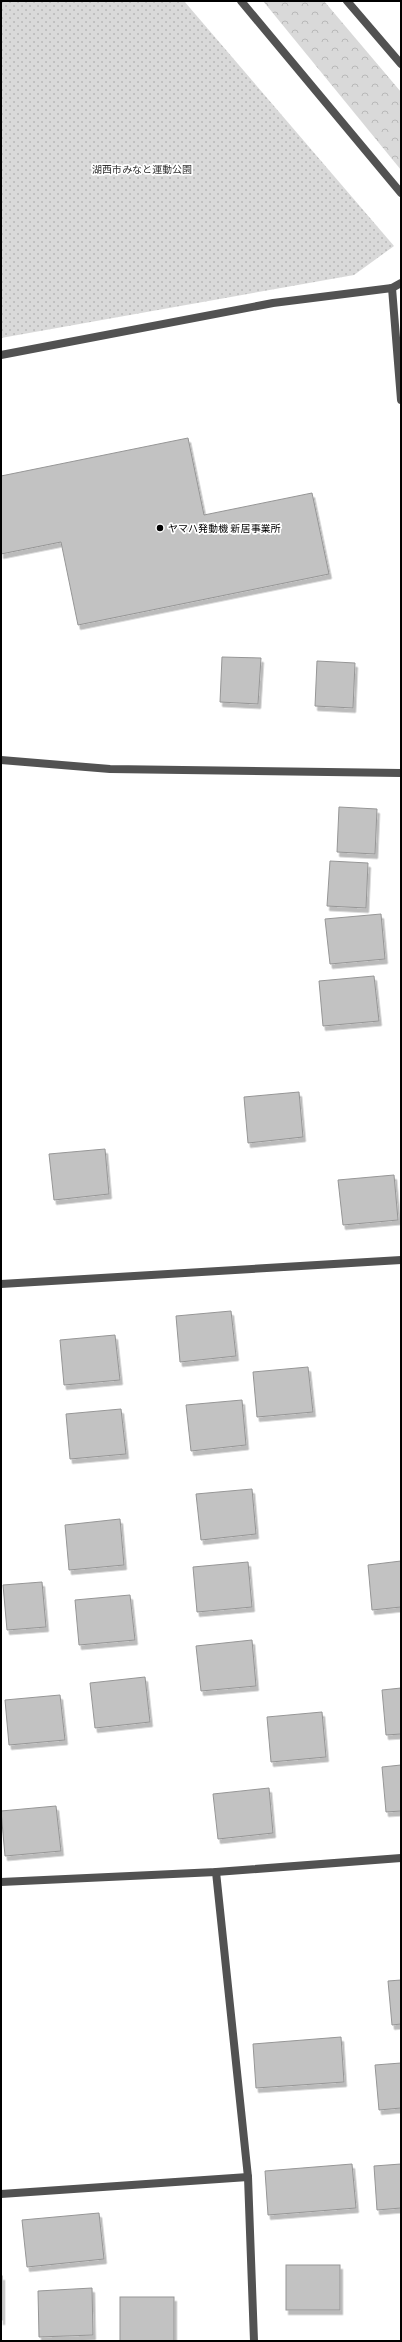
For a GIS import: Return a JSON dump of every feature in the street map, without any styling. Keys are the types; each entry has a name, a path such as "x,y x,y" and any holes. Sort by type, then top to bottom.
{"street":[{"path":"241,1 401,193"},
{"path":"347,1 401,64"},
{"path":"1,355 273,303 392,288 401,283"},
{"path":"392,288 401,400"},
{"path":"1,760 110,769 401,773"},
{"path":"1,1284 401,1260"},
{"path":"1,1882 216,1872 401,1858"},
{"path":"216,1872 248,2178 254,2341"},
{"path":"1,2194 248,2178"}],"green space":[{"name":"湖西市みなと運動公園","path":"1,1 184,1 394,246 354,275 1,338"},
{"path":"263,1 324,1 401,92 401,170"}],"building":[{"name":"ヤマハ発動機 新居事業所","path":"188,438 204,515 312,493 329,574 78,625 61,542 1,554 1,476"},
{"path":"222,657 261,658 258,704 220,702"},
{"path":"317,661 355,663 353,708 315,706"},
{"path":"339,807 377,809 375,854 337,852"},
{"path":"330,861 368,863 366,908 327,906"},
{"path":"381,914 385,959 330,964 325,919"},
{"path":"374,976 379,1021 323,1026 319,981"},
{"path":"299,1092 303,1137 248,1143 244,1097"},
{"path":"105,1149 109,1194 54,1200 49,1154"},
{"path":"394,1175 398,1220 343,1225 338,1180"},
{"path":"231,1311 236,1356 180,1362 176,1316"},
{"path":"115,1335 120,1380 64,1385 60,1340"},
{"path":"308,1367 313,1412 257,1417 253,1372"},
{"path":"242,1400 246,1445 191,1451 186,1405"},
{"path":"121,1409 126,1454 70,1459 66,1414"},
{"path":"252,1489 256,1534 201,1540 196,1494"},
{"path":"120,1519 124,1565 69,1570 65,1525"},
{"path":"401,1561 401,1607 372,1610 368,1565"},
{"path":"248,1562 252,1607 197,1612 193,1567"},
{"path":"42,1582 46,1627 7,1630 3,1585"},
{"path":"130,1595 135,1640 79,1645 75,1600"},
{"path":"252,1640 256,1686 201,1691 196,1646"},
{"path":"145,1677 150,1722 95,1728 90,1683"},
{"path":"401,1688 401,1734 386,1735 382,1690"},
{"path":"60,1695 65,1740 9,1745 5,1700"},
{"path":"322,1712 326,1757 271,1762 267,1717"},
{"path":"401,1765 401,1811 386,1812 382,1767"},
{"path":"269,1788 273,1833 218,1839 213,1794"},
{"path":"56,1806 61,1851 5,1856 1,1811"},
{"path":"401,1980 401,2024 392,2025 388,1981"},
{"path":"341,2037 344,2082 256,2088 253,2044"},
{"path":"401,2063 401,2108 379,2110 375,2065"},
{"path":"352,2164 356,2208 268,2215 265,2171"},
{"path":"401,2164 401,2208 377,2210 374,2166"},
{"path":"99,2213 104,2259 27,2267 22,2220"},
{"path":"286,2265 340,2265 340,2310 286,2310"},
{"path":"2,2276 2,2320 1,2320"},
{"path":"92,2288 93,2335 39,2337 38,2291"},
{"path":"120,2297 174,2297 174,2341 120,2341"}],"place":[{"name":"ヤマハ発動機 新居事業所","path":"160,528"}]}
